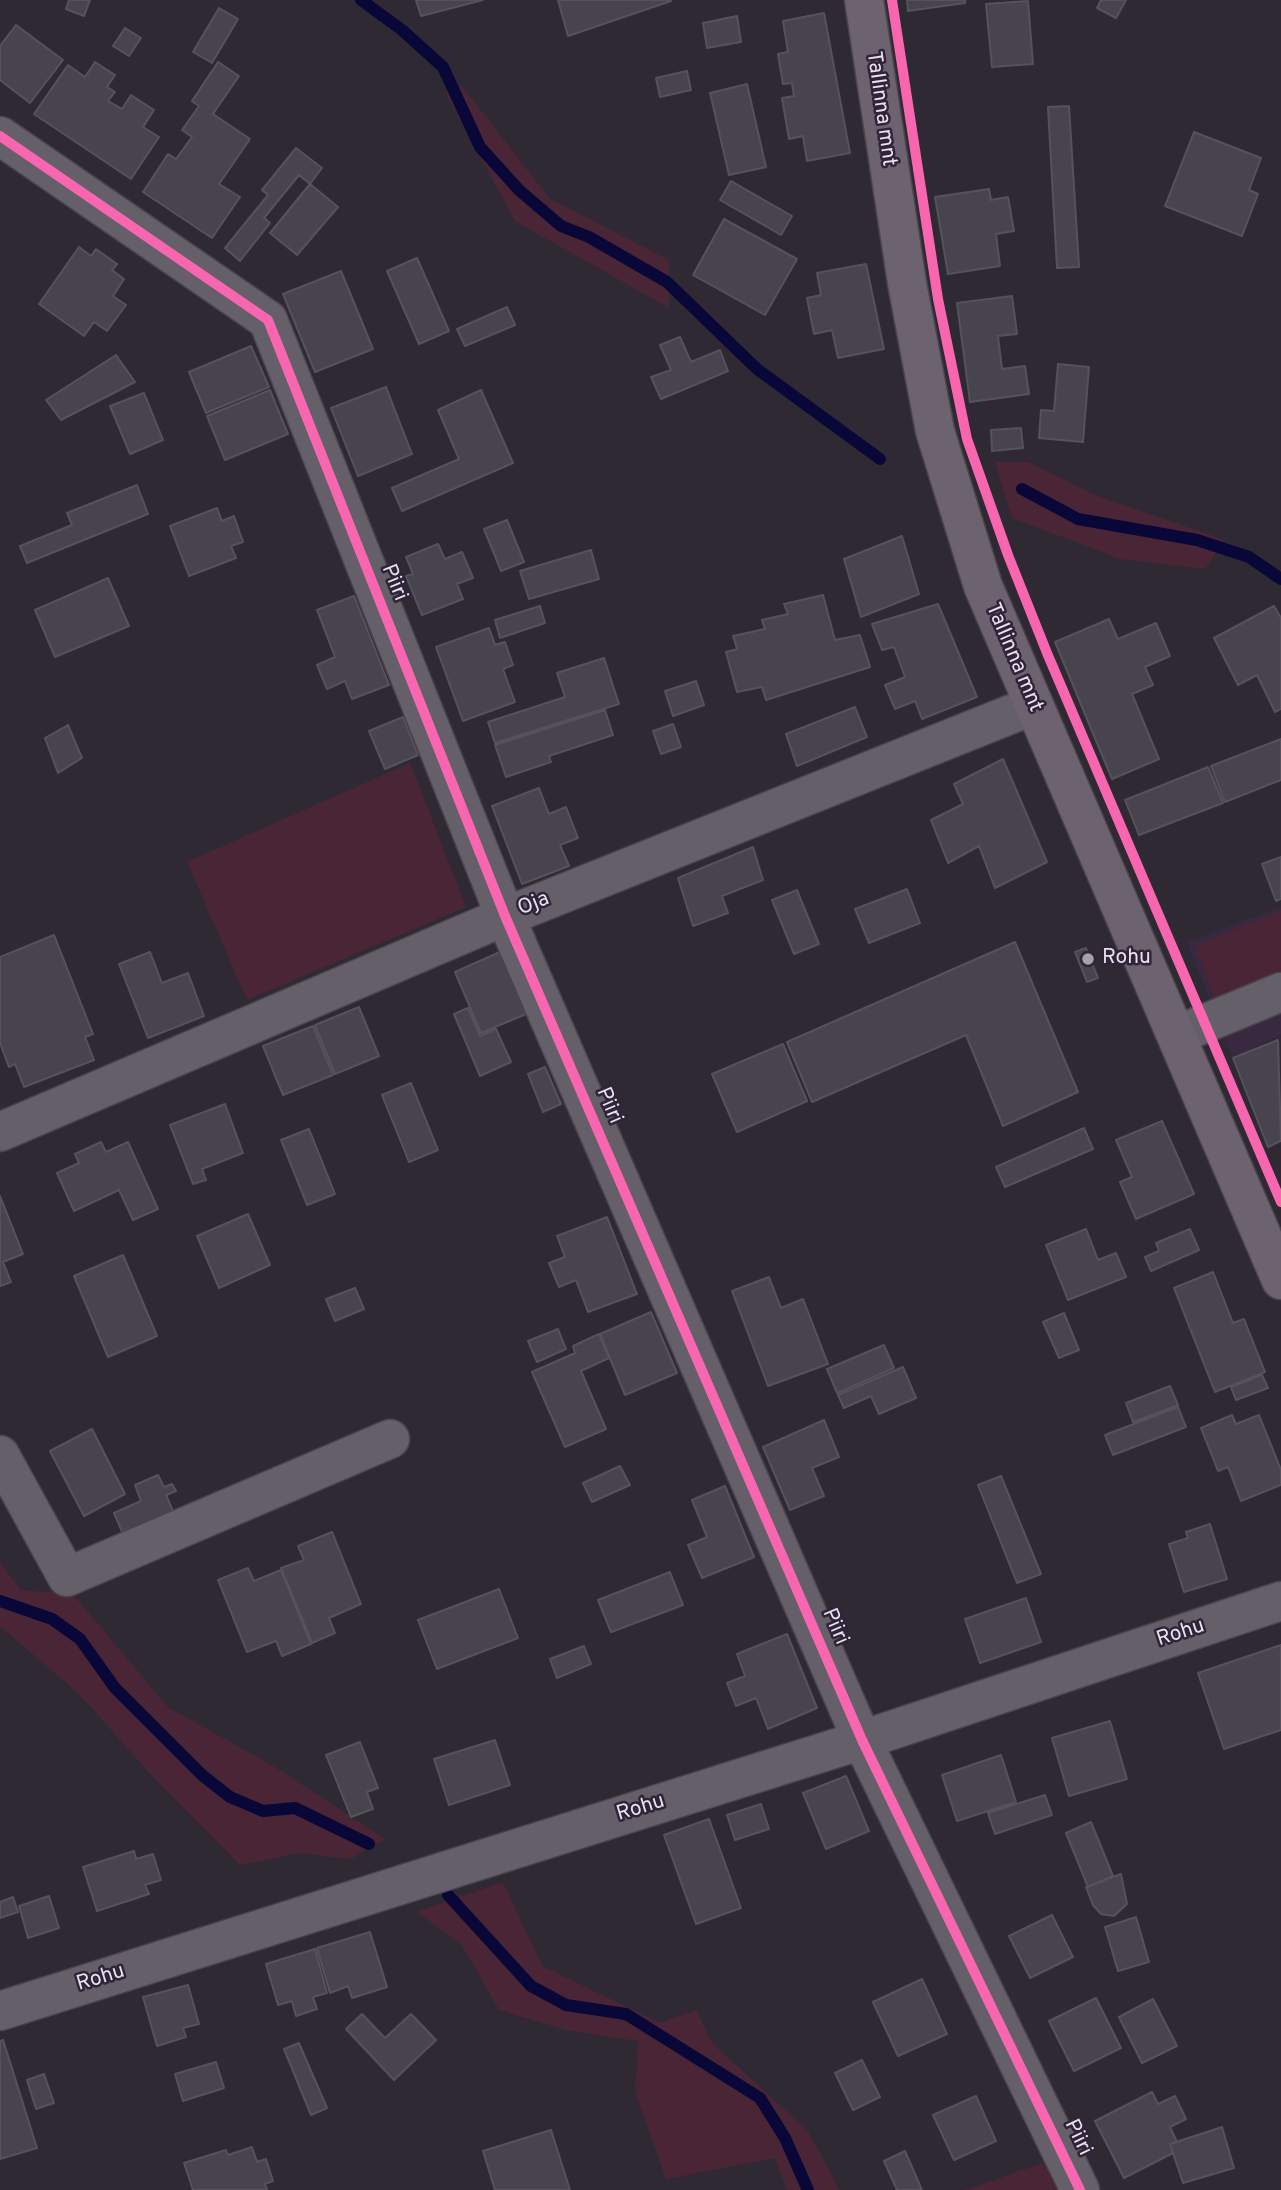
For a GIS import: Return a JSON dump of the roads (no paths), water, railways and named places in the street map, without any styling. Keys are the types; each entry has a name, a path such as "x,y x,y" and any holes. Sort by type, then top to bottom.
{"main road":[{"name":"Tallinna mnt","path":"864,0 904,270 935,431 982,586 1278,1267"}],"street":[{"name":"Piiri","path":"0,136 268,320 505,916 862,1740 1080,2190"},
{"name":"Oja","path":"0,1132 505,916 1034,705"},
{"path":"1177,1035 1281,992"},
{"path":"0,1455 66,1577 390,1439"},
{"name":"Rohu","path":"0,2011 862,1740 1281,1601"}],"waterway":[{"path":"361,0 402,30 443,67 480,147 519,190 561,226 589,237 667,282 757,369 880,459"},
{"path":"1022,489 1078,519 1197,540 1249,557 1281,579"},
{"path":"0,1601 52,1619 80,1639 115,1688 202,1775 230,1797 263,1811 295,1808 369,1844"},
{"path":"448,1895 531,1986 566,2005 626,2014 760,2098 785,2138 808,2190"}],"place":[{"name":"Rohu","path":"1088,959"}]}
